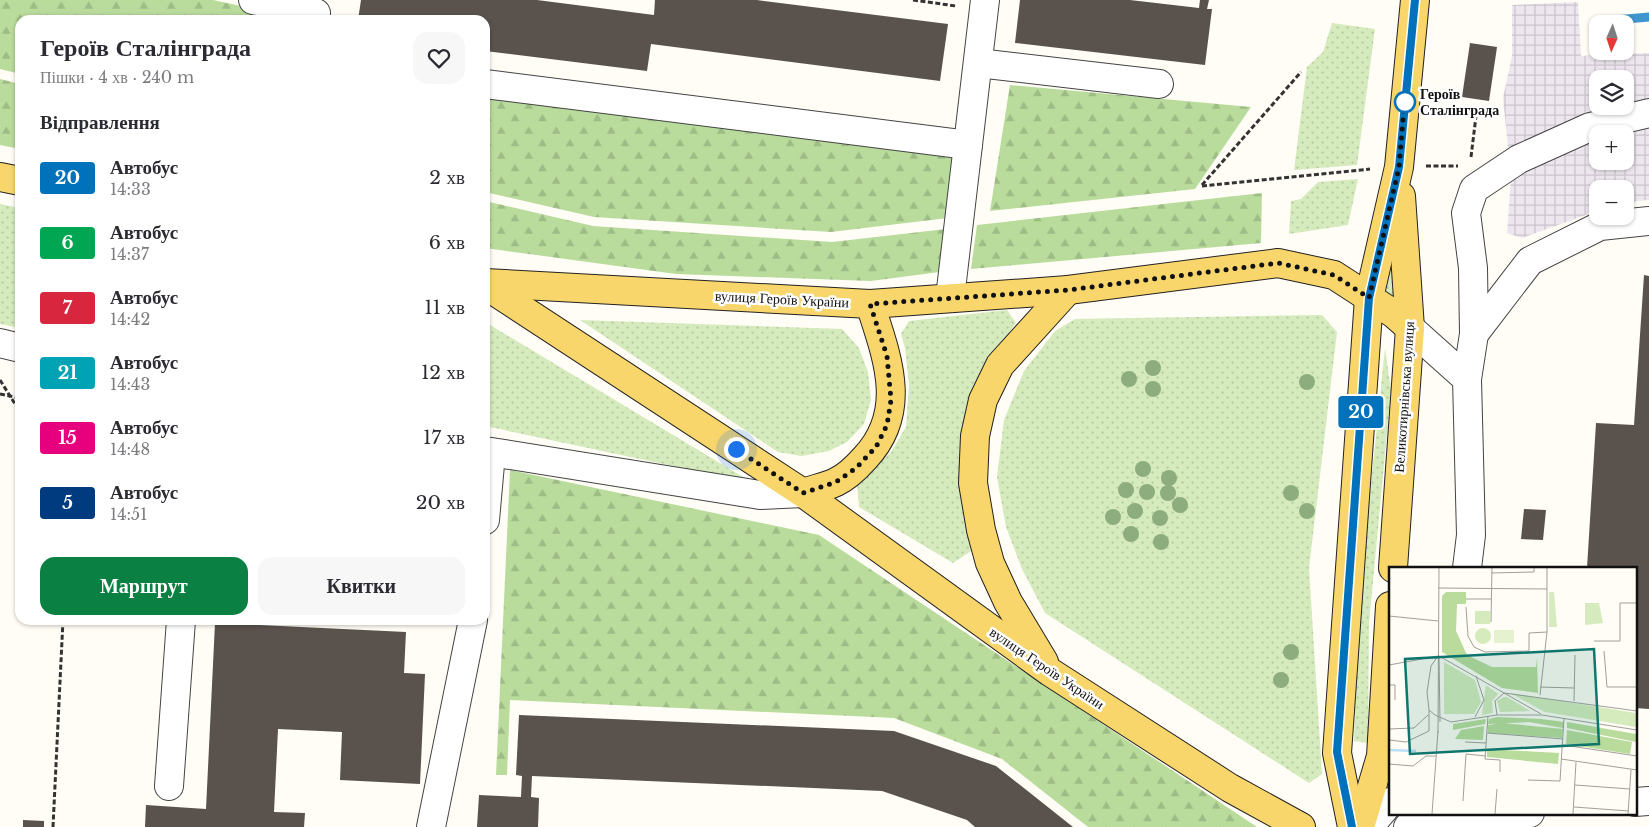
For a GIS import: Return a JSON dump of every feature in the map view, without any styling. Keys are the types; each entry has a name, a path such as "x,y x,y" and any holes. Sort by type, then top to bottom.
{"main road":[{"name":"Великотирнівська вулиця","path":"1352,827 1337,752 1369,298 1399,167 1415,0"},
{"name":"Великотирнівська вулиця","path":"1393,567 1410,328 1399,167"},
{"path":"0,177 15,180"},
{"name":"вулиця Героїв України","path":"490,284 870,304 1068,290 1278,263 1334,275 1410,328"},
{"name":"вулиця Героїв України","path":"490,287 803,493 1050,672 1230,788 1301,827"},
{"path":"1050,672 1008,602 990,563 981,530 974,483 975,436 984,400 1000,365 1068,290"},
{"path":"803,493 836,482 856,468 876,447 887,425 891,400 887,356 870,304"},
{"path":"1360,827 1380,756 1389,621"}],"street":[{"path":"253,0 316,11"},
{"path":"950,298 984,5"},
{"path":"978,63 1159,84"},
{"path":"490,85 968,145"},
{"path":"1467,567 1471,535 1466,379 1474,334 1473,268 1466,213 1474,189 1519,159 1590,127 1649,114"},
{"path":"1474,334 1530,261 1600,226 1649,221"},
{"path":"1410,328 1466,379"},
{"path":"0,343 15,347"},
{"path":"490,452 760,496 803,493"},
{"path":"169,786 181,625"},
{"path":"432,827 472,625"},
{"path":"1636,802 1649,800"},
{"path":"1369,827 1389,803"},
{"path":"1408,827 1427,821 1488,818 1522,814"}],"path":[{"path":"913,0 984,5"},
{"path":"1288,177 1202,186 1301,72"},
{"path":"0,380 15,404"},
{"path":"0,394 15,397"},
{"path":"53,827 63,625"}],"shaded area":[{"path":"1578,2 1581,56 1589,56 1589,60 1634,60 1634,54 1649,53 1649,200 1634,202 1634,180 1589,180 1589,214 1522,238 1507,233 1511,177 1503,98 1512,56 1512,5"}],"green space":[{"path":"0,0 213,0 283,15 15,15 15,73 0,69"},
{"path":"1332,23 1375,29 1357,165 1294,170 1307,67 1323,52"},
{"path":"0,79 15,83 15,148 0,145"},
{"path":"1010,85 1251,107 1195,189 990,211"},
{"path":"490,91 964,150 956,217 831,232 594,217 490,193"},
{"path":"1358,179 1348,225 1289,234 1291,201 1301,199 1318,182"},
{"path":"1262,193 1261,243 971,269 977,225"},
{"path":"490,202 593,226 832,242 955,228 947,271 871,281 676,274 490,249"},
{"path":"0,204 15,207 15,327 0,324"},
{"path":"1395,212 1395,302 1383,301"},
{"path":"1007,310 1016,323 980,373 964,421 959,488 974,549 953,563 859,507 857,483 891,452 906,427 909,385 905,348 901,334 909,321"},
{"path":"1322,315 1337,332 1309,568 1322,774 1309,783 1045,613 1022,569 1006,527 997,477 1004,420 1024,371 1055,331 1075,319"},
{"path":"580,320 842,329 859,348 868,372 871,400 864,424 847,442 829,451 802,456 778,452"},
{"path":"490,325 753,483 490,427"},
{"path":"1385,348 1391,390 1369,624 1368,743 1354,741 1357,621"},
{"path":"510,470 819,535 1257,827 1088,827 1002,759 894,718 510,700 507,775 496,775"}],"building":[{"path":"361,0 537,0 654,15 655,0 757,0 948,24 940,81 651,44 647,71 490,52 490,15 359,15"},
{"path":"1020,0 1130,0 1199,8 1200,0 1209,0 1207,9 1212,9 1205,65 1015,43"},
{"path":"1470,43 1497,47 1489,101 1462,97"},
{"path":"1644,275 1649,276 1649,709 1636,708 1636,567 1587,567 1596,423 1634,425"},
{"path":"1524,509 1546,510 1543,540 1521,539"},
{"path":"215,625 257,625 406,632 404,673 425,674 420,784 340,780 342,732 278,729 274,812 305,813 304,827 145,827 146,805 206,809"},
{"path":"519,715 894,731 996,766 1073,827 975,827 967,820 882,791 532,776 531,797 539,798 538,827 477,827 479,795 521,797 522,776 516,775"},
{"path":"23,820 44,821 44,827 23,827"}],"waterway":[{"path":"1634,18 1649,17"}],"bus line":[{"name":"20","path":"1352,827 1337,752 1369,298 1399,167 1415,0"}],"place":[{"name":"Героїв Сталінграда","path":"1405,102"}],"route":[{"path":"736,449 803,493 836,482 856,468 876,447 887,425 891,400 887,356 870,304 1068,290 1278,263 1334,275 1369,298 1399,167 1405,96 1405,102"}]}
